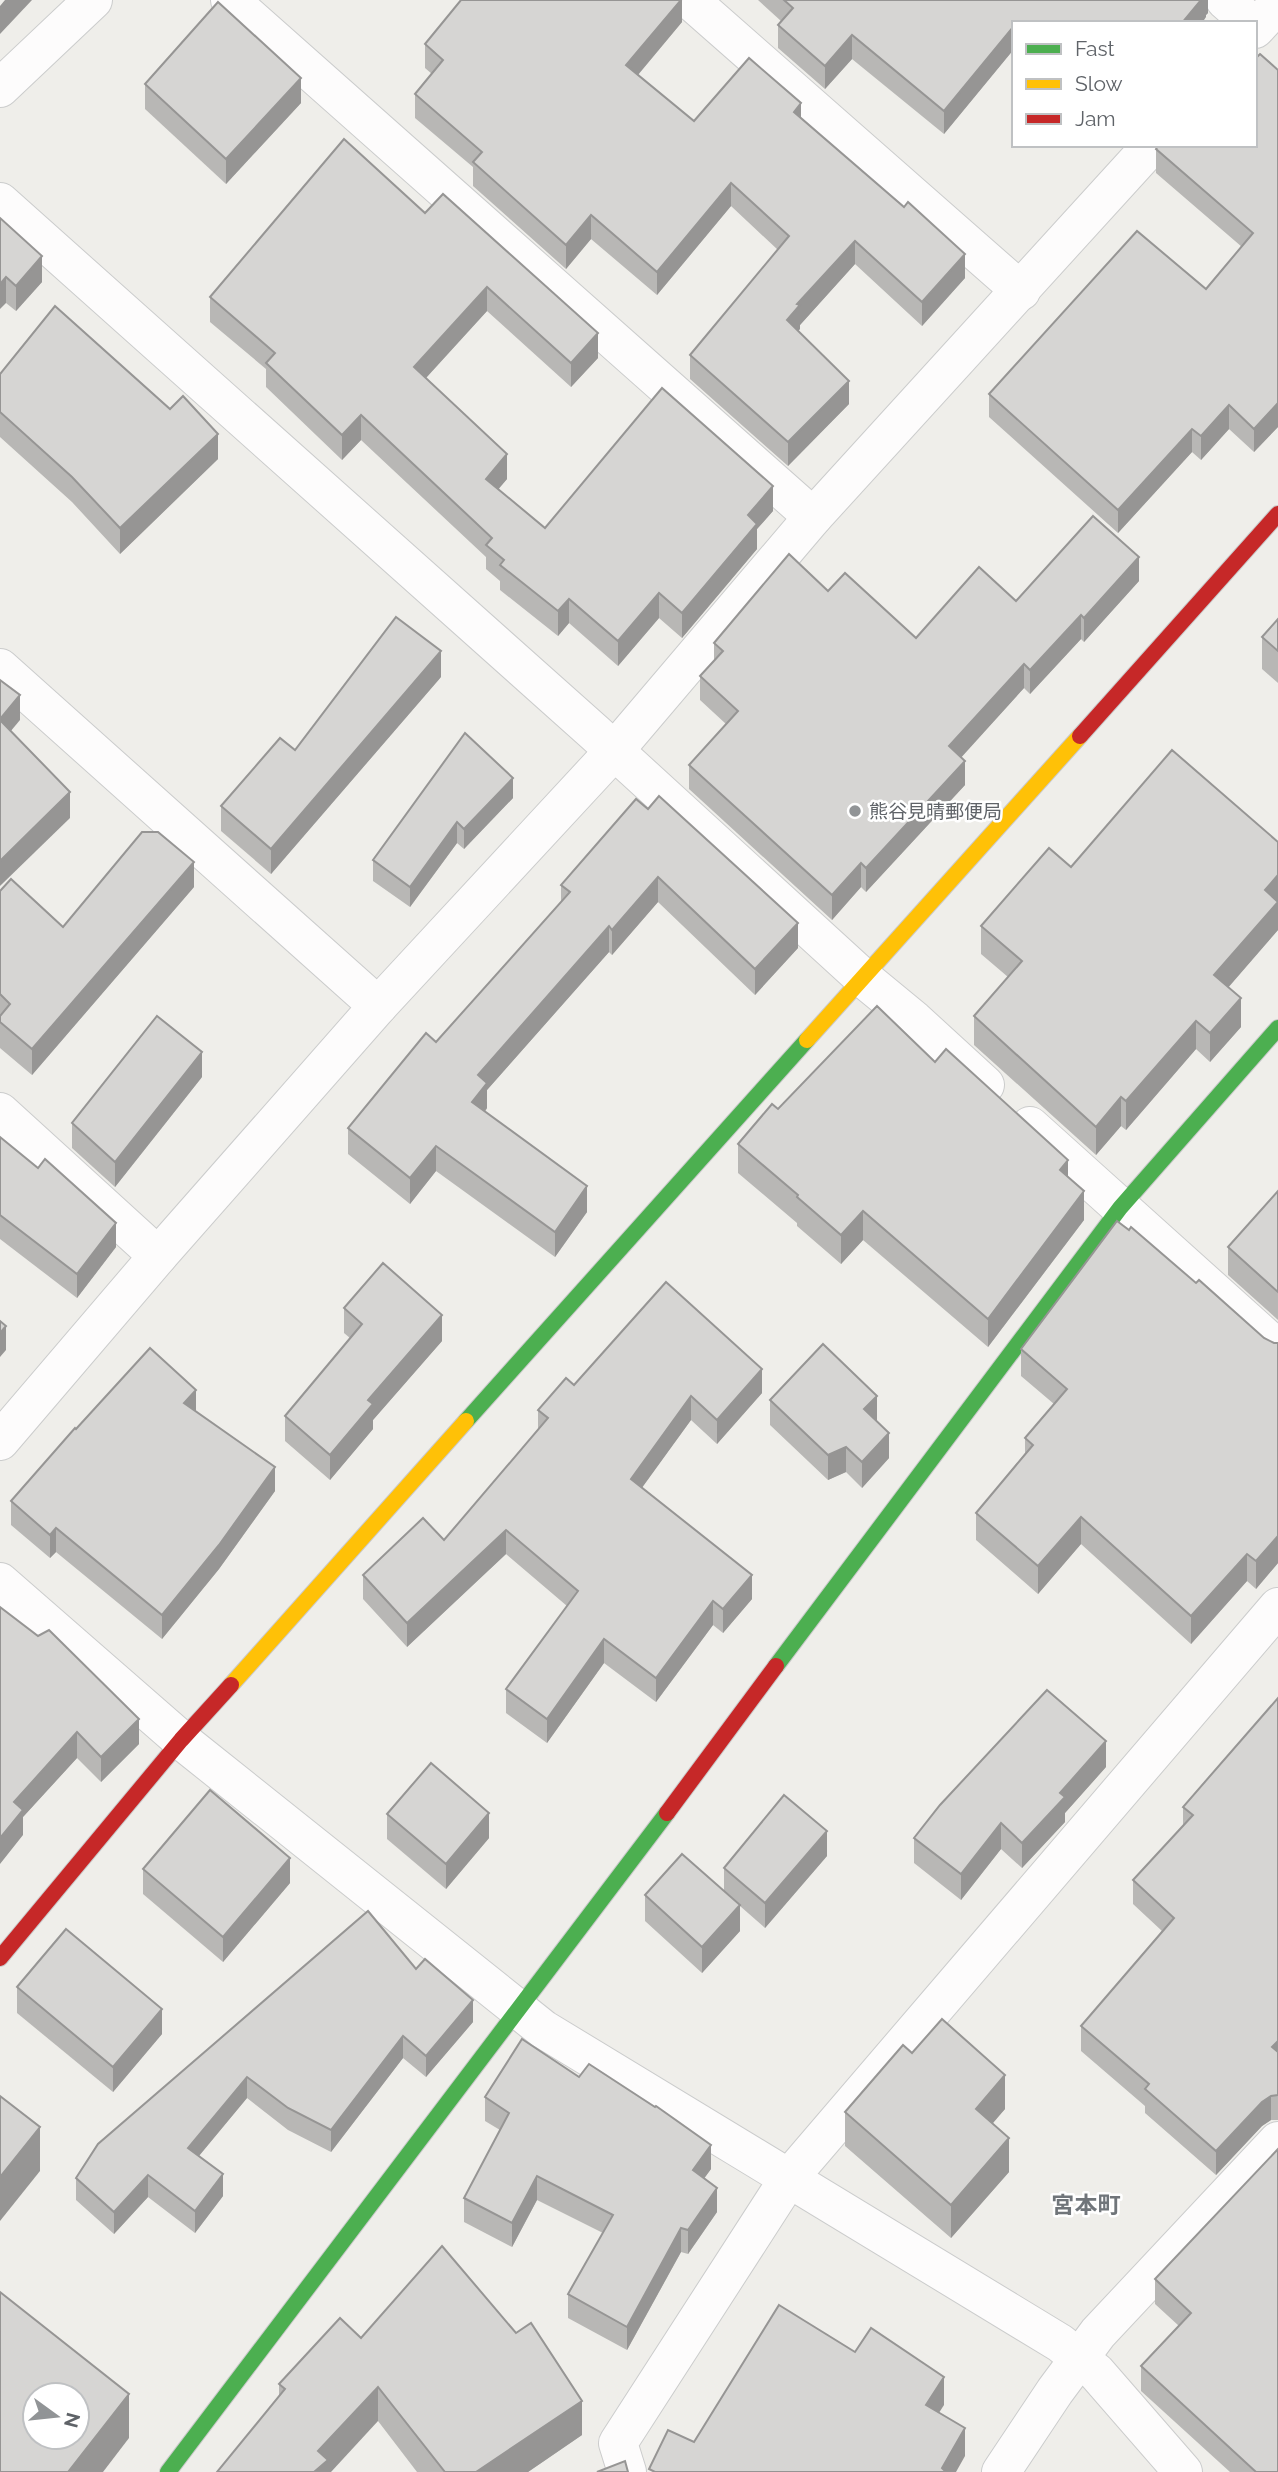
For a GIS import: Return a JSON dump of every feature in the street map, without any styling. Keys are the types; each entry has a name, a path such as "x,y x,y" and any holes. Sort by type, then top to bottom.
{"street":[{"path":"0,88 93,0"},
{"path":"230,0 813,517"},
{"path":"690,0 1021,291"},
{"path":"1225,0 1255,21"},
{"path":"0,1441 378,1006 615,750 813,517 1150,147"},
{"path":"0,202 615,750 863,978 914,1020 1278,1349"},
{"path":"0,1958 181,1740 1278,514"},
{"path":"0,668 378,1006"},
{"path":"167,2472 520,2008 1120,1208 1278,1028"},
{"path":"0,1112 158,1256"},
{"path":"0,1582 181,1740 543,2029 1060,2343 1096,2372 1183,2472"},
{"path":"627,2472 618,2443 789,2178 1278,1607"},
{"path":"1001,2472 1098,2333 1278,2141"}],"building":[{"path":"461,0 681,0 626,65 694,121 749,58 801,103 794,112 904,207 908,202 965,254 922,302 855,241 797,304 800,305 787,320 849,381 788,442 690,355 789,236 731,183 657,272 591,215 566,245 473,162 482,152 415,94 443,60 425,44"},
{"path":"784,0 1201,0 1184,21 1012,21 1012,28 944,111 852,35 825,66 778,25 793,8"},
{"path":"218,2 301,78 226,159 145,84"},
{"path":"1260,54 1278,70 1278,403 1254,429 1229,405 1201,436 1192,429 1118,510 989,394 1137,231 1206,289 1253,233 1156,149 1257,147 1257,57"},
{"path":"344,139 425,213 443,194 598,333 571,363 487,287 414,367 507,454 486,479 545,528 662,388 773,486 748,515 757,524 682,613 659,593 618,641 569,599 558,611 500,565 504,560 486,545 492,538 361,415 342,435 266,363 275,353 210,297"},
{"path":"0,218 42,256 16,286 6,277 0,284"},
{"path":"55,306 170,409 183,396 218,434 120,528 72,477 0,412 0,374"},
{"path":"1093,516 1139,557 1084,618 1081,615 1030,670 1024,664 949,746 965,761 866,868 861,863 832,895 689,765 738,711 700,676 723,651 714,643 789,554 828,591 845,573 916,638 979,567 1016,601"},
{"path":"396,617 441,651 271,849 221,806 280,738 295,750"},
{"path":"1278,619 1278,651 1262,637"},
{"path":"0,680 20,695 0,719"},
{"path":"0,720 70,792 0,861"},
{"path":"465,733 513,778 464,829 457,822 410,887 373,860"},
{"path":"1172,750 1278,842 1278,875 1265,890 1278,902 1214,975 1241,998 1210,1033 1196,1021 1126,1101 1121,1097 1096,1127 974,1016 1022,961 981,926 1049,848 1071,867"},
{"path":"659,796 798,923 755,969 658,877 612,930 609,926 478,1075 487,1083 472,1102 587,1186 555,1232 436,1146 410,1178 348,1128 426,1033 436,1042 570,892 561,885 636,799 648,809"},
{"path":"142,832 158,832 194,862 32,1049 0,1022 0,1016 10,1004 0,994 0,891 11,879 63,927"},
{"path":"877,1006 935,1062 946,1049 1068,1160 1060,1170 1084,1191 988,1319 863,1211 841,1235 738,1144 772,1104 778,1109"},
{"path":"157,1016 202,1052 115,1162 72,1123"},
{"path":"0,1137 38,1168 45,1159 116,1223 77,1274 0,1215"},
{"path":"1278,1191 1278,1292 1228,1247"},
{"path":"1117,1221 1129,1230 1131,1227 1196,1283 1199,1280 1264,1338 1278,1343 1278,1536 1256,1561 1247,1554 1191,1616 1081,1517 1038,1566 976,1513 1033,1445 1025,1438 1067,1389 1021,1349"},
{"path":"383,1263 442,1315 368,1400 373,1404 330,1455 285,1416 362,1324 344,1308"},
{"path":"666,1282 762,1369 717,1420 691,1396 631,1479 752,1575 723,1609 713,1601 656,1678 604,1639 547,1719 506,1689 578,1591 506,1530 407,1623 363,1575 423,1518 444,1540 548,1418 538,1410 566,1378 574,1385"},
{"path":"0,1321 6,1326 0,1333"},
{"path":"823,1344 877,1396 864,1409 889,1433 862,1462 846,1447 828,1455 770,1400"},
{"path":"150,1348 196,1390 184,1403 275,1467 219,1545 162,1615 56,1528 50,1535 11,1501"},
{"path":"0,1607 38,1636 49,1630 139,1719 101,1757 77,1732 14,1802 23,1810 0,1838"},
{"path":"1047,1690 1106,1741 1060,1793 1065,1797 1022,1843 1001,1823 961,1874 914,1838 940,1805"},
{"path":"1278,1698 1278,2041 1272,2047 1278,2052 1278,2095 1262,2102 1216,2151 1145,2089 1149,2084 1081,2026 1174,1918 1133,1880 1193,1815 1183,1807"},
{"path":"431,1763 489,1813 446,1864 387,1814"},
{"path":"210,1790 290,1858 223,1937 143,1869"},
{"path":"784,1795 827,1831 765,1903 724,1868"},
{"path":"682,1854 740,1905 702,1947 645,1895"},
{"path":"368,1911 416,1969 425,1959 473,2000 426,2056 403,2036 331,2130 288,2108 247,2077 188,2148 223,2174 195,2211 148,2175 114,2212 76,2178 98,2144"},
{"path":"66,1929 162,2009 113,2067 17,1987"},
{"path":"942,2019 1005,2075 976,2109 1009,2138 951,2205 845,2112 903,2045 912,2053"},
{"path":"522,2039 579,2077 589,2064 711,2145 693,2170 717,2188 688,2230 681,2228 627,2327 568,2294 613,2215 537,2176 512,2223 464,2198 509,2113 485,2097"},
{"path":"0,2096 40,2127 0,2177"},
{"path":"1278,2149 1278,2472 1256,2472 1141,2366 1191,2313 1155,2279"},
{"path":"442,2246 516,2333 531,2323 582,2401 476,2472 445,2472 378,2387 318,2451 328,2460 314,2472 217,2472 285,2389 279,2384 340,2318 361,2338"},
{"path":"0,2292 129,2394 91,2443 91,2381 21,2381 21,2451 84,2451 68,2472 0,2472"},
{"path":"779,2305 855,2352 871,2328 944,2377 926,2405 965,2428 942,2468 946,2472 655,2472 649,2469 668,2430 694,2442"},
{"path":"625,2461 628,2472 597,2472"}],"traffic: fast":[{"path":"776,1666 1120,1208 1278,1028"},
{"path":"466,1421 807,1040"},
{"path":"168,2472 667,1813"}],"traffic: slow":[{"path":"807,1040 1080,736"},
{"path":"231,1685 466,1421"}],"traffic: jam":[{"path":"1080,736 1278,514"},
{"path":"667,1813 776,1666"},
{"path":"0,1958 181,1740 231,1685"}],"place":[{"name":"熊谷見晴郵便局","path":"855,811"}],"district":[{"name":"宮本町","path":"1086,2205"}]}
